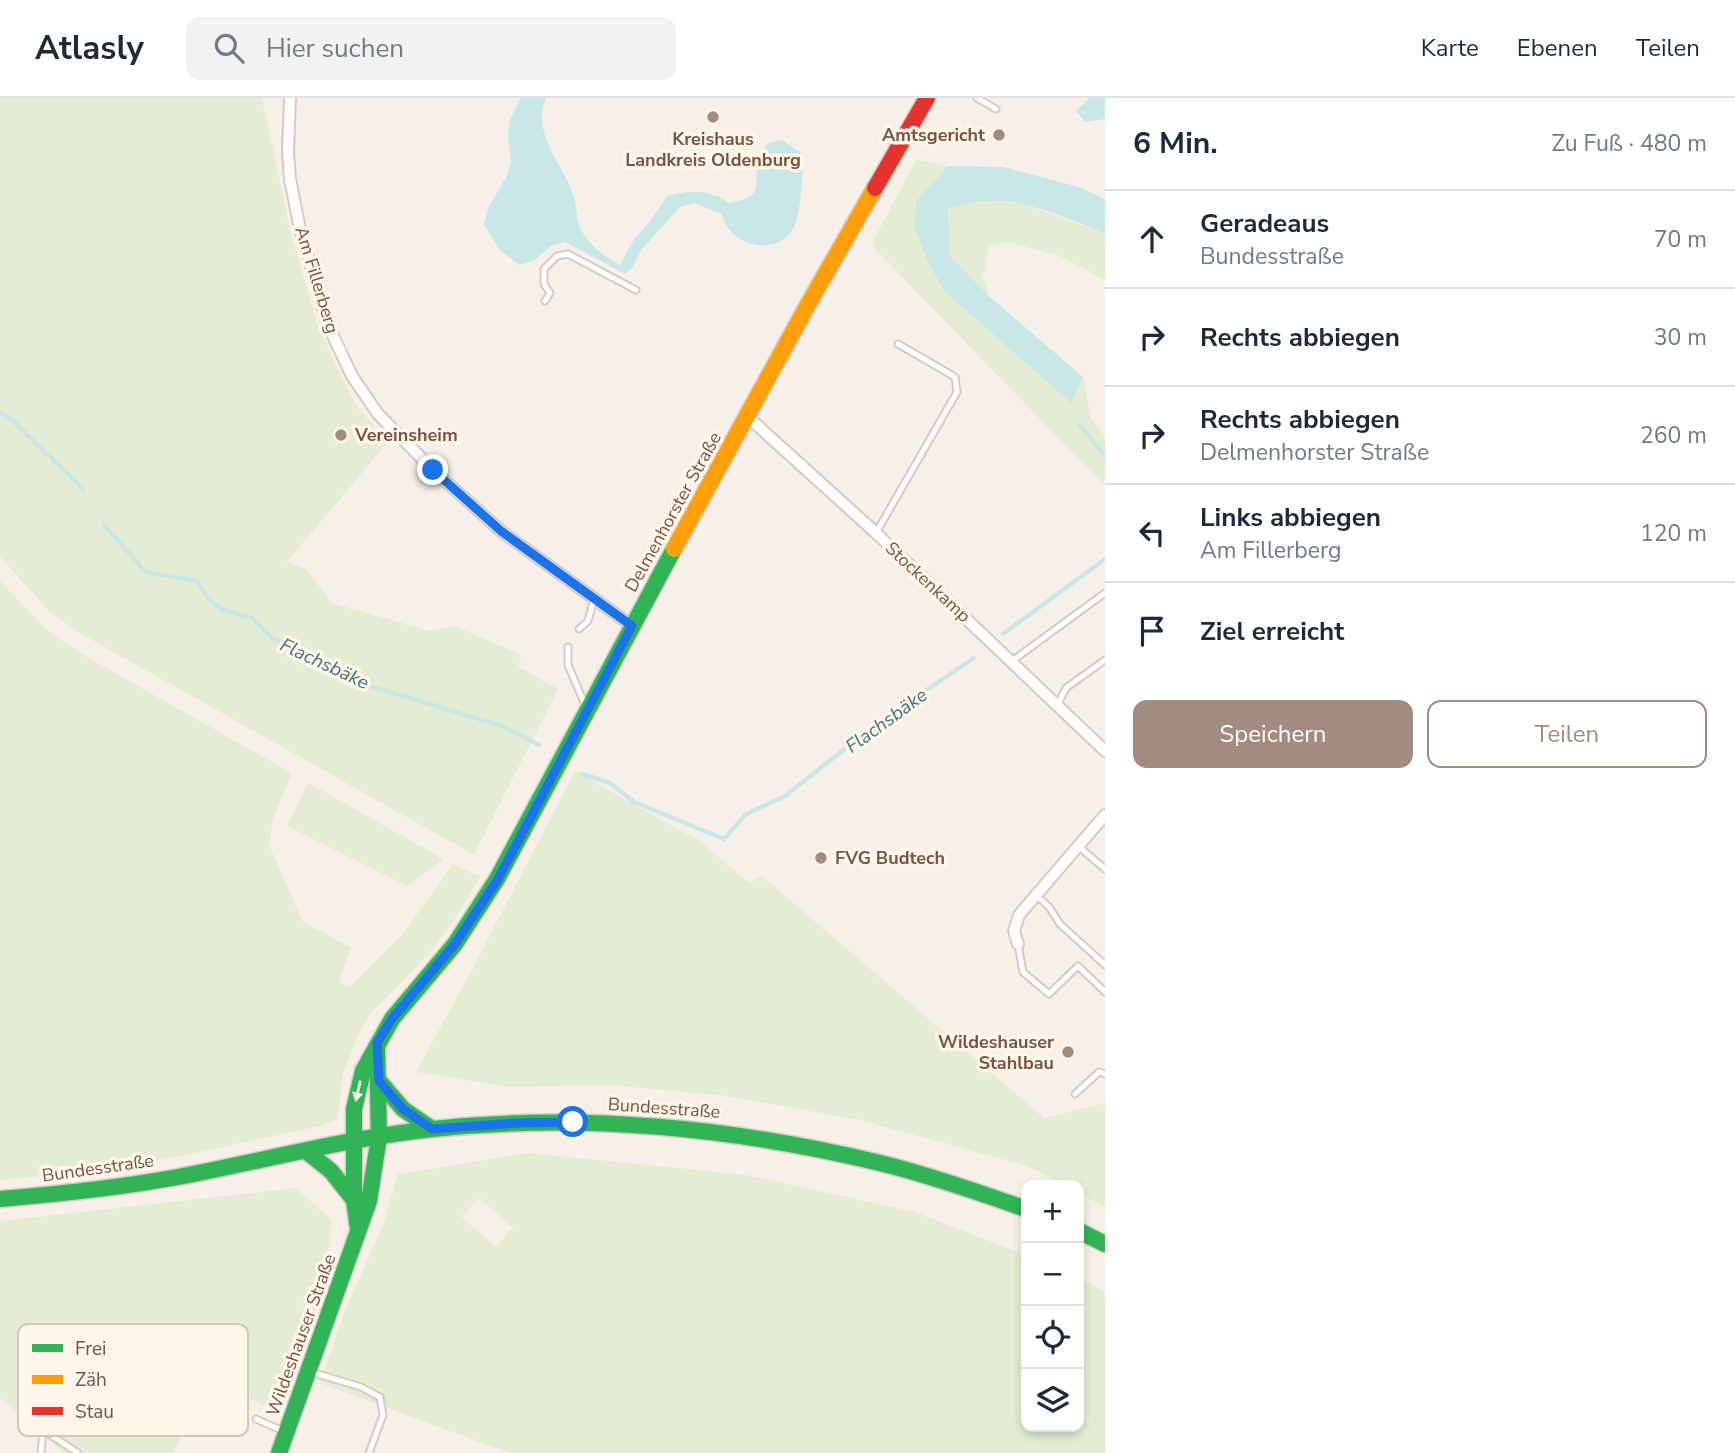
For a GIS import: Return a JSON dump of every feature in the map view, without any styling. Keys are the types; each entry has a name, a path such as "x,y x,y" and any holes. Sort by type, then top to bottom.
{"main road":[{"name":"Delmenhorster Straße","path":"353,1141 358,1090 363,1071 377,1043 392,1019 442,961 474,918 503,870 587,709 809,303 927,98"},
{"path":"377,1043 379,1137"},
{"path":"379,1081 403,1109 432,1129"},
{"name":"Bundesstraße","path":"0,1199 141,1183 353,1141 432,1129 573,1122 654,1125 787,1141 892,1165 1021,1207"},
{"name":"Wildeshauser Straße","path":"279,1453 369,1201 379,1137"},
{"name":"Wildeshauser Straße","path":"353,1141 354,1199 358,1230"},
{"path":"306,1151 331,1171 354,1199"},
{"path":"1084,1234 1105,1244"}],"street":[{"name":"Am Fillerberg","path":"290,98 287,127 290,179 300,229 328,326 352,376 378,414 433,470 501,531 632,626"},
{"name":"Stockenkamp","path":"748,417 876,533 1105,751"},
{"path":"1018,944 1014,931 1019,915 1105,815"}],"lane":[{"path":"976,98 996,109"},
{"path":"545,301 550,293 544,284 544,269 557,256 568,254 636,290"},
{"path":"876,533 957,392 955,377 898,344"},
{"path":"1012,661 1105,593"},
{"path":"579,629 587,621 594,600"},
{"path":"568,647 568,665 587,709"},
{"path":"1058,704 1066,688 1105,660"},
{"path":"1078,846 1105,869"},
{"path":"1036,895 1049,907 1060,924 1105,965"},
{"path":"1018,944 1023,972 1049,995 1078,966 1105,992"},
{"path":"1074,1094 1100,1072 1105,1074"},
{"path":"318,1374 361,1387 380,1397 383,1415 369,1453"},
{"path":"256,1419 286,1432"},
{"path":"52,1436 78,1453"}],"green space":[{"path":"0,98 262,98 291,233 318,327 355,404 388,442 287,562 306,569 332,603 430,631 455,626 522,655 518,666 558,689 474,855 78,632 50,612 0,557"},
{"path":"916,160 948,166 916,201 945,292 1071,403 1083,377 1091,417 1105,437 1105,486 871,245"},
{"path":"977,200 1025,204 1105,234 1105,280 1060,256 1008,242 989,246 983,275 989,296 950,256 948,208"},
{"path":"0,581 48,631 94,661 292,773 273,819 269,845 303,922 351,947 339,982 350,987 402,935 453,864 480,877 453,922 427,956 370,1014 359,1033 343,1074 338,1119 320,1126 177,1157 88,1172 0,1180"},
{"path":"575,771 701,842 749,883 762,876 1044,1118 1105,1103 1105,1207 1084,1196 1084,1180 1054,1180 1027,1166 860,1120 726,1096 611,1085 508,1087 416,1072"},
{"path":"308,783 443,859 407,886 287,826"},
{"path":"529,1153 747,1175 915,1212 1021,1253 1021,1432 1084,1432 1084,1281 1105,1292 1105,1453 509,1453 320,1383 344,1313 383,1225 398,1174","holes":["479,1198 513,1227 496,1247 462,1217"]},
{"path":"296,1188 332,1220 323,1289 281,1414 248,1398 248,1324 18,1324 18,1413 0,1398 0,1221"},
{"path":"45,1436 181,1436 174,1453 62,1453"}],"water":[{"path":"521,98 546,98 542,112 546,138 571,188 581,229 595,247 620,265 633,241 667,196 699,192 715,195 729,203 741,200 754,192 760,155 768,143 782,140 803,154 800,205 793,230 777,243 756,245 736,236 728,228 721,214 694,203 680,207 642,249 632,268 625,274 565,242 551,246 535,260 519,265 500,250 484,224 488,208 507,176 511,162 508,135 510,119"},
{"path":"1090,98 1105,98 1105,119 1085,122 1076,111"},
{"path":"948,166 1004,167 1079,187 1105,199 1105,234 1028,205 989,201 948,209 950,256 989,296 1083,377 1071,403 945,292 927,260 915,228 916,201"}],"waterway":[{"name":"Flachsbäke","path":"0,412 12,420 83,489"},
{"path":"1080,425 1105,456"},
{"name":"Flachsbäke","path":"104,525 146,572 197,581 209,599 221,609 252,618 273,639 297,647 319,664 331,666 370,686 502,726 539,745"},
{"name":"Flachsbäke","path":"1003,634 1105,559"},
{"name":"Flachsbäke","path":"582,774 610,783 634,802 724,839 746,814 785,796 879,722 974,658"}],"traffic: fast":[{"path":"358,1229 354,1200 354,1109 363,1071 392,1019 455,944 497,879 674,549"},
{"path":"279,1453 369,1201 379,1137 377,1046"},
{"path":"379,1081 403,1109 432,1129"},
{"path":"0,1199 156,1181 401,1133 489,1124 602,1123 714,1133 825,1151 898,1168 1021,1207"},
{"path":"306,1151 331,1171 354,1200"},
{"path":"1084,1234 1105,1244"}],"traffic: slow":[{"path":"674,549 875,188"}],"traffic: jam":[{"path":"875,188 927,98"}],"place":[{"name":"Kreishaus Landkreis Oldenburg","path":"713,117"},
{"name":"Amtsgericht","path":"999,135"},
{"name":"Vereinsheim","path":"341,435"},
{"name":"FVG Budtech","path":"821,858"},
{"name":"Wildeshauser Stahlbau","path":"1068,1052"}],"route":[{"path":"433,470 501,531 632,626 498,879 455,944 392,1019 377,1043 379,1081 403,1109 432,1129 573,1122"}]}
